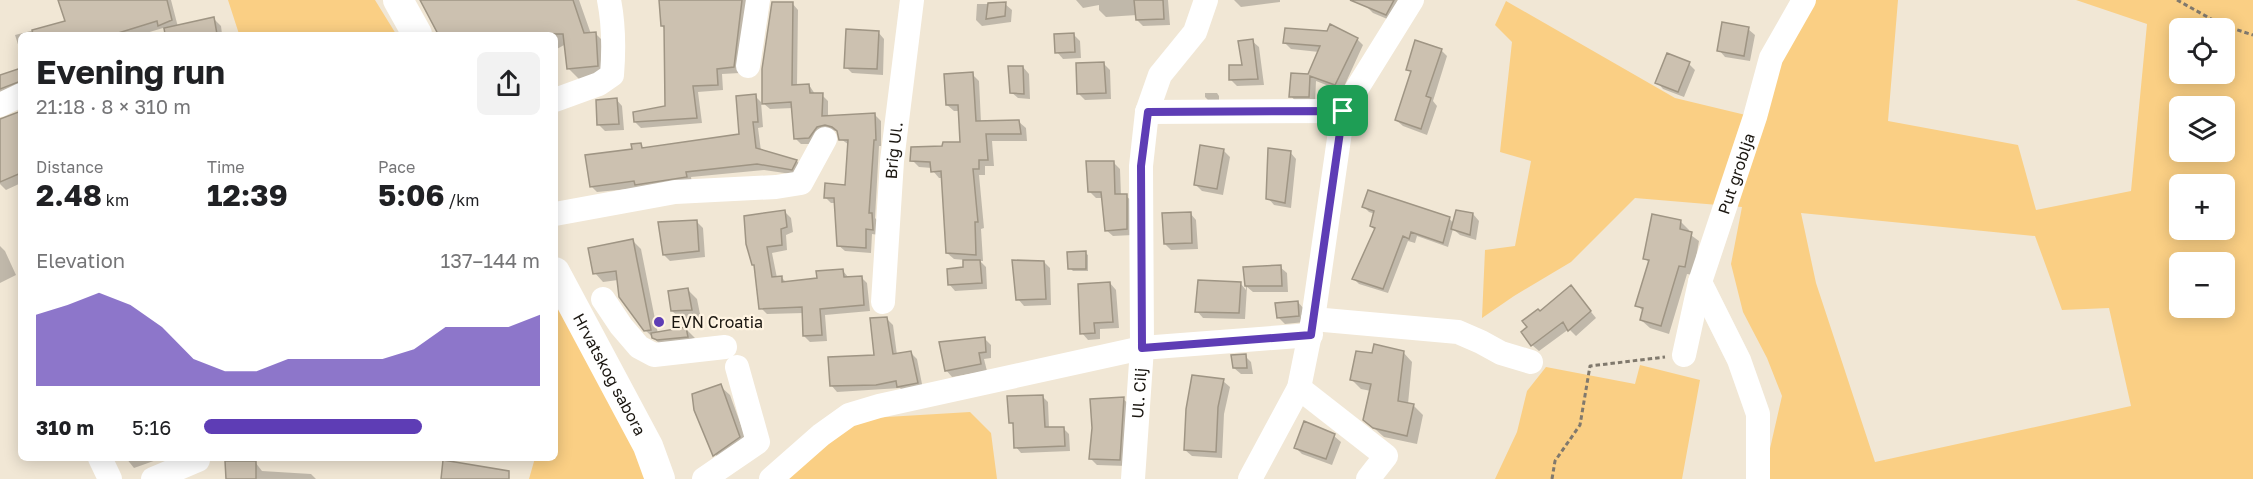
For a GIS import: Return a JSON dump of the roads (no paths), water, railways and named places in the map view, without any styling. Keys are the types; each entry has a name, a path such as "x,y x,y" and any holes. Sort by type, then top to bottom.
{"main road":[{"path":"398,0 416,32"},
{"name":"Hrvatskog sabora","path":"558,278 648,446 660,479"}],"street":[{"path":"558,99 599,84 612,75 614,44 609,0"},
{"path":"748,66 758,0"},
{"name":"Ul. Cilj","path":"1132,479 1142,348 1141,166 1148,112 1160,75 1195,32 1206,0"},
{"path":"1250,479 1299,388 1312,327 1343,111 1412,0"},
{"name":"Put groblja","path":"1684,355 1700,282 1755,117 1772,58 1804,0"},
{"name":"Brig Ul.","path":"883,303 892,161 907,1"},
{"path":"0,105 18,96"},
{"path":"1148,112 1343,111"},
{"path":"558,213 675,192 776,187 801,183 825,139"},
{"path":"1700,282 1739,360 1758,414 1758,479"},
{"path":"603,299 639,347 654,355 731,357 758,442 704,479"},
{"path":"771,479 821,435 849,415 879,406 1142,348 1312,327 1458,332 1501,353 1531,362"},
{"path":"606,368 634,341"},
{"path":"1299,388 1386,456 1368,479"},
{"path":"101,461 110,479"},
{"path":"153,479 196,461"}],"place":[{"name":"EVN Croatia","path":"659,322"}]}
